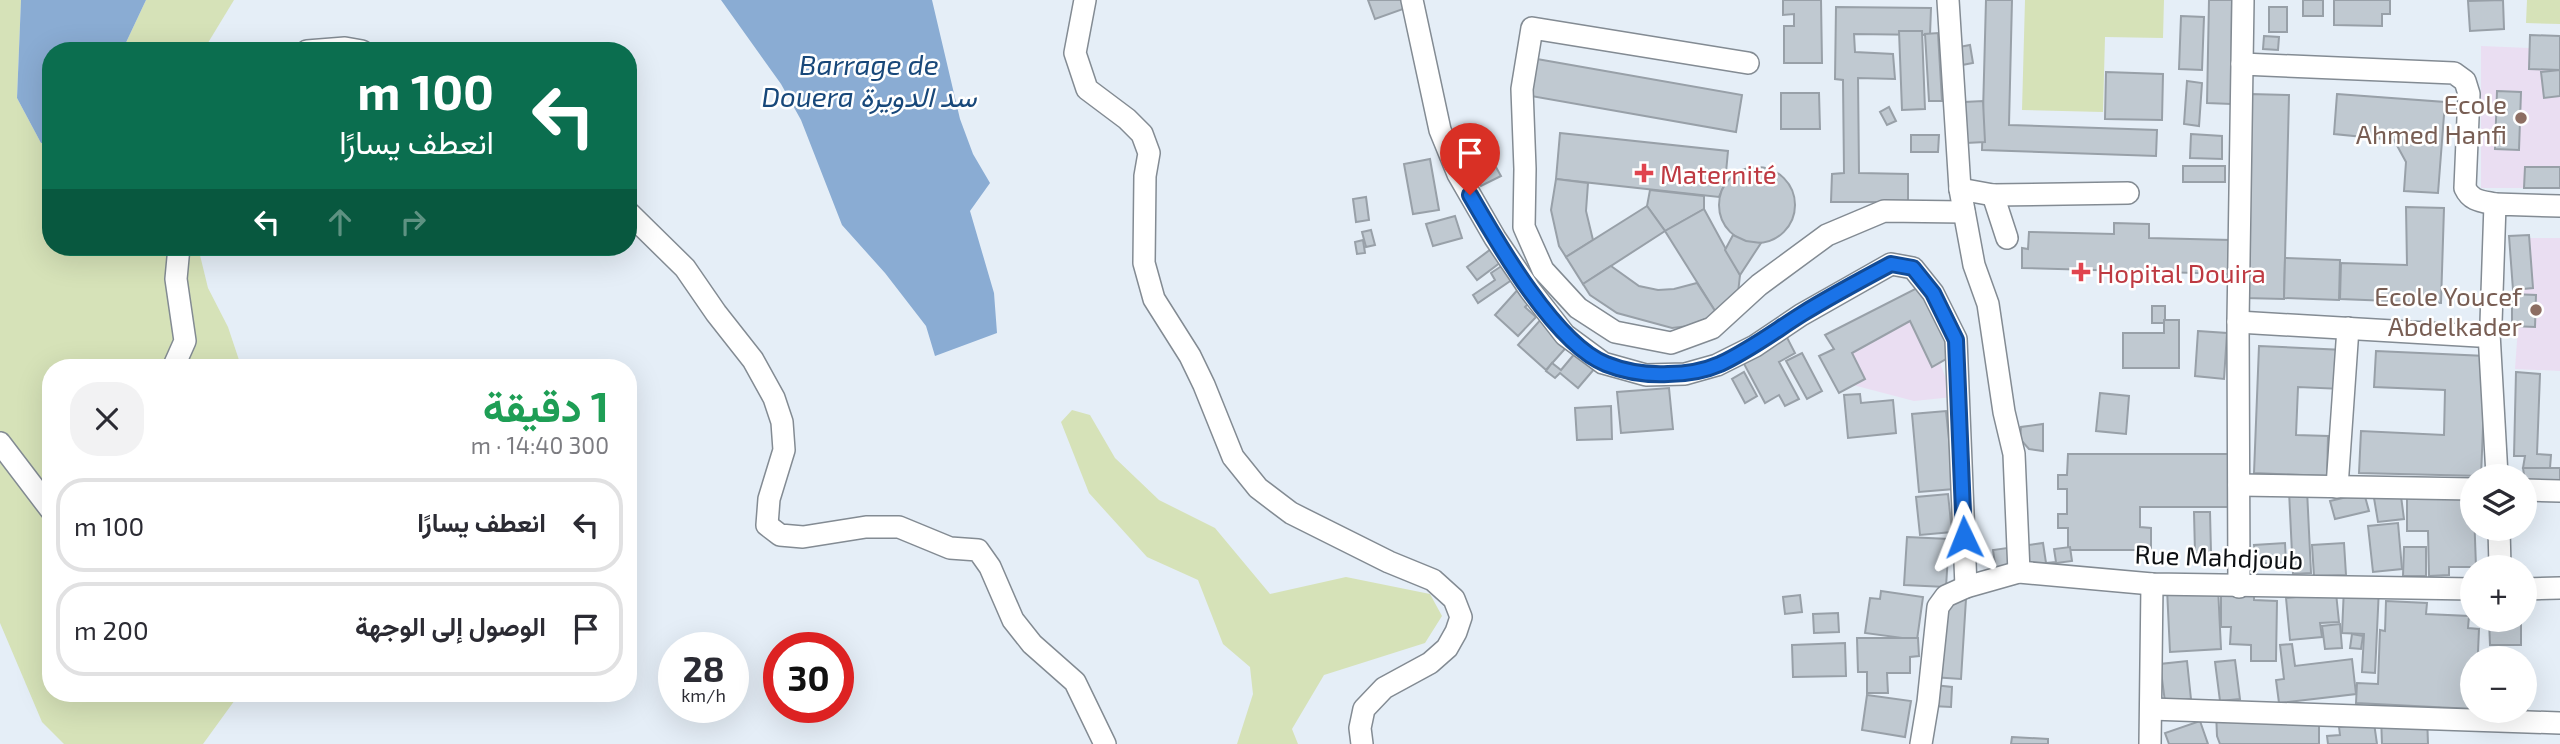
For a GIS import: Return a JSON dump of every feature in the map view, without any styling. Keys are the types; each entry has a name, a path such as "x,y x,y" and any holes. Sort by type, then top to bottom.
{"street":[{"path":"1085,0 1075,53 1087,89 1142,134 1149,153 1145,176 1144,263 1154,299 1195,366 1233,457 1258,488 1291,513 1377,556 1433,580 1454,599 1461,617 1447,648 1430,663 1384,688 1364,709 1360,728 1363,744"},
{"path":"1412,0 1440,130 1458,174 1495,238 1537,299 1565,335 1604,363 1646,375 1685,374 1717,365 1755,346 1801,314 1891,264 1913,268 1933,293 1956,340 1966,587"},
{"path":"1948,0 1960,189 1974,265 1988,304 2004,412 2014,454 2019,572"},
{"path":"2239,586 2238,322 2243,0"},
{"path":"1748,63 1532,29 1521,89 1525,169 1524,227 1543,270 1578,307 1615,332 1671,343 1712,328 1759,285 1827,235 1884,211 1964,212"},
{"path":"2242,64 2454,73 2465,81 2469,94 2465,188 2468,196 2495,204 2560,206"},
{"path":"1960,189 1993,195 2128,193"},
{"path":"1993,195 2007,238"},
{"path":"2495,204 2491,323 2488,333 2496,464"},
{"path":"637,221 685,268 752,360 774,398 782,422 784,450 769,499 768,525 780,535 803,537 866,527 899,527 950,548 978,550 990,567 1013,620 1032,644 1075,682 1105,744"},
{"path":"177,359 185,341 176,279 178,256"},
{"path":"2238,322 2478,336 2488,333"},
{"path":"2337,487 2348,328"},
{"path":"0,443 42,498"},
{"path":"2239,485 2460,489"},
{"path":"2537,490 2560,491"},
{"name":"Rue Mahdjoub","path":"1921,744 1938,607 1946,596 1966,587 2019,572 2152,584 2460,589"},
{"path":"2150,744 2152,584"},
{"path":"2537,589 2560,589"},
{"path":"2151,709 2560,723"}],"shaded area":[{"name":"Ecole Ahmed Hanfi","path":"2560,36 2560,188 2481,188 2481,46 2529,48"},
{"name":"Ecole Youcef Abdelkader","path":"2522,238 2560,238 2560,371 2515,369 2518,327 2512,326 2512,294 2521,294"},
{"path":"1919,287 1953,355 1940,363 1953,397 1914,401 1853,385 1839,393 1819,356 1833,349 1825,335"}],"green space":[{"path":"0,0 21,0 17,98 42,143 42,256 200,256 208,288 228,327 239,359 42,359 42,702 233,702 203,744 64,744 42,722 0,623"},
{"path":"146,0 234,0 208,42 126,42"},
{"path":"2025,0 2164,0 2163,38 2105,37 2103,112 2022,110"},
{"path":"2527,0 2560,0 2560,24 2526,23"},
{"path":"1072,410 1090,415 1115,458 1159,500 1215,528 1270,594 1346,577 1430,594 1442,616 1425,643 1324,675 1292,729 1298,744 1237,744 1253,694 1250,667 1223,644 1198,580 1147,557 1089,493 1061,422"}],"water":[{"path":"21,0 146,0 126,42 42,42 42,143 17,98"},
{"name":"Barrage de Douera سد الدويرة","path":"721,0 932,0 960,119 973,154 990,183 970,211 994,293 997,333 935,356 926,326 885,273 842,225 801,120 781,84"}],"building":[{"path":"1368,0 1403,0 1406,8 1375,19"},
{"path":"1783,0 1821,0 1822,63 1784,63 1784,26 1794,26 1794,14 1783,15"},
{"path":"1986,0 2012,0 2009,125 2157,130 2156,156 1982,150"},
{"path":"2209,0 2232,0 2231,104 2207,103"},
{"path":"2303,0 2323,0 2323,16 2303,16"},
{"path":"2334,0 2390,0 2390,14 2382,14 2382,26 2334,25"},
{"path":"2503,0 2504,29 2470,31 2468,1"},
{"path":"1836,7 1931,8 1930,35 1854,34 1855,52 1893,54 1895,79 1858,78 1859,173 1908,174 1908,202 1831,202 1832,174 1844,173 1843,80 1835,79"},
{"path":"2269,7 2287,7 2287,32 2269,32"},
{"path":"2181,16 2204,17 2202,70 2179,69"},
{"path":"1899,31 1922,31 1925,109 1902,110"},
{"path":"1938,33 1942,101 1929,101 1925,34"},
{"path":"2530,35 2560,36 2560,70 2529,69"},
{"path":"2264,36 2279,37 2278,50 2263,49"},
{"path":"1970,45 1973,63 1962,65 1959,47"},
{"path":"1537,59 1742,95 1736,132 1531,96"},
{"path":"2560,70 2560,96 2544,98 2541,72"},
{"path":"2106,72 2163,74 2162,120 2105,119"},
{"path":"2187,81 2202,83 2199,126 2184,124"},
{"path":"2497,91 2521,92 2519,150 2495,149"},
{"path":"1781,93 1819,93 1820,129 1781,129"},
{"path":"2250,94 2289,95 2284,299 2245,298"},
{"path":"2337,94 2445,102 2438,193 2404,191 2406,162 2394,140 2334,134"},
{"path":"1983,101 1985,142 1966,143 1964,102"},
{"path":"1889,107 1896,121 1887,125 1880,112"},
{"path":"1560,133 1728,151 1725,183 1719,197 1556,179"},
{"path":"2191,134 2222,136 2222,159 2190,158"},
{"path":"1911,135 1939,135 1938,152 1911,152"},
{"path":"1484,146 1501,176 1481,186 1465,157"},
{"path":"1430,159 1439,210 1413,214 1404,164"},
{"path":"2183,166 2225,166 2225,182 2183,182"},
{"path":"1757,167 1771,170 1784,178 1792,191 1795,205 1792,219 1784,232 1771,240 1757,243 1743,240 1730,232 1722,219 1719,205 1722,191 1730,178 1743,170"},
{"path":"2525,167 2560,167 2560,188 2524,188"},
{"path":"1556,179 1588,183 1586,211 1593,240 1566,257 1559,246 1551,210"},
{"path":"1650,190 1704,196 1704,209 1665,231 1647,206"},
{"path":"1366,197 1369,220 1356,222 1353,199"},
{"path":"1647,206 1665,231 1583,284 1566,257"},
{"path":"2406,207 2444,208 2441,303 2340,299 2341,263 2407,265"},
{"path":"1704,209 1740,275 1738,293 1717,314 1665,231"},
{"path":"1455,216 1462,238 1433,246 1426,224"},
{"path":"2114,223 2149,224 2149,238 2231,240 2230,274 2022,268 2022,248 2028,249 2029,232 2114,234"},
{"path":"1371,230 1375,245 1366,247 1362,232"},
{"path":"1733,235 1746,241 1761,243 1740,275 1725,250"},
{"path":"2529,235 2533,288 2513,290 2509,236"},
{"path":"1363,240 1365,253 1357,254 1355,242"},
{"path":"1491,249 1501,262 1477,280 1467,267"},
{"path":"2285,258 2340,260 2339,300 2284,298"},
{"path":"1506,263 1516,277 1478,303 1473,295 1495,280 1491,273"},
{"path":"1611,266 1639,286 1658,290 1697,283 1717,314 1689,326 1672,328 1617,313 1590,295 1583,284"},
{"path":"1521,286 1534,298 1525,307 1536,317 1518,336 1495,315"},
{"path":"1919,287 1953,355 1932,367 1910,321 1852,353 1865,379 1839,393 1819,356 1834,349 1825,335"},
{"path":"2512,294 2536,295 2535,327 2512,326"},
{"path":"2152,306 2165,306 2165,323 2152,323"},
{"path":"1543,317 1571,342 1546,370 1518,345"},
{"path":"2164,320 2179,320 2179,368 2123,368 2123,333 2164,333"},
{"path":"1780,324 1795,353 1779,362 1799,399 1785,406 1779,395 1765,403 1735,347"},
{"path":"2198,331 2227,333 2224,379 2195,376"},
{"path":"2259,346 2344,350 2342,389 2298,387 2296,435 2328,436 2327,476 2254,473"},
{"path":"2376,351 2486,356 2482,464 2460,464 2460,475 2359,473 2361,431 2444,435 2445,390 2374,387"},
{"path":"1576,352 1595,368 1578,388 1560,373 1555,378 1546,371 1552,363 1561,370"},
{"path":"1802,353 1822,391 1807,399 1786,361"},
{"path":"1744,372 1757,396 1745,403 1732,379"},
{"path":"2516,372 2540,374 2537,454 2551,455 2550,468 2524,464 2525,456 2514,456"},
{"path":"1669,388 1673,429 1621,433 1617,392"},
{"path":"2100,393 2129,396 2126,434 2096,431"},
{"path":"1860,394 1861,403 1893,400 1896,433 1848,438 1844,395"},
{"path":"1611,406 1612,439 1577,440 1575,408"},
{"path":"1946,411 1954,489 1919,492 1912,414"},
{"path":"2043,424 2043,451 2029,449 2020,439 2021,427"},
{"path":"2068,454 2228,454 2228,507 2140,507 2140,527 2151,528 2151,550 2068,550 2068,528 2058,528 2058,514 2067,514 2067,489 2058,489 2058,475 2067,475"},
{"path":"2537,468 2560,468 2560,483 2537,482"},
{"path":"2399,481 2404,519 2378,522 2372,486"},
{"path":"2460,484 2460,541 2475,541 2476,555 2460,555 2460,567 2449,567 2449,575 2429,576 2428,531 2407,531 2407,487"},
{"path":"2307,490 2311,573 2293,574 2289,491"},
{"path":"2364,493 2369,511 2335,519 2330,501"},
{"path":"1948,494 1952,532 1920,535 1916,497"},
{"path":"2194,512 2210,512 2211,553 2195,553"},
{"path":"2398,523 2402,569 2373,572 2368,526"},
{"path":"1907,537 1949,539 1946,587 1904,585"},
{"path":"2043,543 2046,563 2056,562 2054,549 2070,547 2072,561 1996,571 1993,550"},
{"path":"2285,543 2286,562 2256,564 2254,545"},
{"path":"2344,543 2346,575 2314,576 2312,545"},
{"path":"2404,547 2426,547 2426,576 2403,576"},
{"path":"2221,583 2254,584 2254,600 2277,601 2276,661 2251,661 2251,645 2230,644 2231,627 2221,627"},
{"path":"2218,587 2221,649 2170,652 2167,589"},
{"path":"2344,587 2379,588 2375,673 2362,672 2364,634 2342,633"},
{"path":"1881,591 1923,597 1917,640 1865,633 1870,598 1880,599"},
{"path":"2336,593 2339,622 2320,623 2322,637 2290,640 2286,598"},
{"path":"1800,595 1802,612 1785,614 1783,597"},
{"path":"1937,597 1966,599 1961,679 1932,677"},
{"path":"2386,601 2427,603 2426,614 2460,616 2460,632 2479,632 2478,646 2460,646 2460,708 2356,703 2357,683 2378,684 2380,630 2385,631"},
{"path":"1838,613 1839,632 1814,633 1813,614"},
{"path":"2340,624 2342,648 2325,649 2322,626"},
{"path":"2489,632 2521,632 2521,645 2490,645"},
{"path":"2352,634 2363,636 2361,649 2350,648"},
{"path":"1857,638 1918,638 1919,656 1910,657 1910,673 1887,673 1888,693 1867,693 1867,672 1858,672"},
{"path":"1845,643 1846,676 1793,677 1792,645"},
{"path":"2292,644 2295,666 2352,659 2356,694 2279,703 2276,680 2284,679 2280,645"},
{"path":"2235,660 2240,699 2220,701 2215,662"},
{"path":"2187,661 2191,699 2165,702 2160,664"},
{"path":"1934,685 1952,687 1951,707 1932,706"},
{"path":"1867,695 1911,701 1905,737 1862,730"},
{"path":"2216,712 2319,714 2319,744 2220,744"},
{"path":"2427,715 2428,744 2382,744 2381,716"},
{"path":"2200,721 2208,744 2169,744 2165,733"},
{"path":"2374,723 2377,744 2328,744 2327,736 2340,735 2339,727"},
{"path":"2012,737 2048,739 2048,744 2011,744"}],"place":[{"name":"Ecole Ahmed Hanfi","path":"2521,118"},
{"name":"Maternité","path":"1644,173"},
{"name":"Hopital Douira","path":"2081,272"},
{"name":"Ecole Youcef Abdelkader","path":"2536,310"}],"route":[{"path":"1470,195 1530,290 1565,335 1604,363 1646,375 1685,374 1717,365 1755,346 1801,314 1891,264 1913,268 1933,293 1956,340 1964,537"}]}
